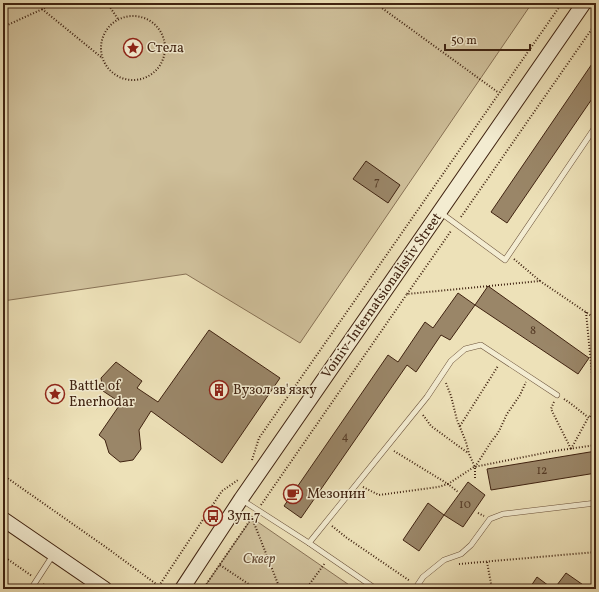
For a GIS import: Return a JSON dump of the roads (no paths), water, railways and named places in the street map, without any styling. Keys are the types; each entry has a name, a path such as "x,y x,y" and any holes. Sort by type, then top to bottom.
{"street":[{"name":"Voiniv-Internatsionalistiv Street","path":"182,589 241,500 584,3"},
{"path":"3,519 105,589"}],"lane":[{"path":"440,212 505,260 596,126"},
{"path":"309,543 418,408 451,361 465,349 481,345 557,395"},
{"path":"241,500 309,543 376,589"},
{"path":"416,587 423,577 444,560 461,554 471,545 490,519 502,514 596,503"},
{"path":"30,589 54,554"}],"place":[{"name":"Стела","path":"133,48"},
{"name":"Вузол зв'язку","path":"219,390"},
{"name":"Battle of Enerhodar","path":"55,394"},
{"name":"Мезонин","path":"293,494"},
{"name":"Зуп.7","path":"213,516"}],"park label":[{"name":"Сквер","path":"259,559"}]}
